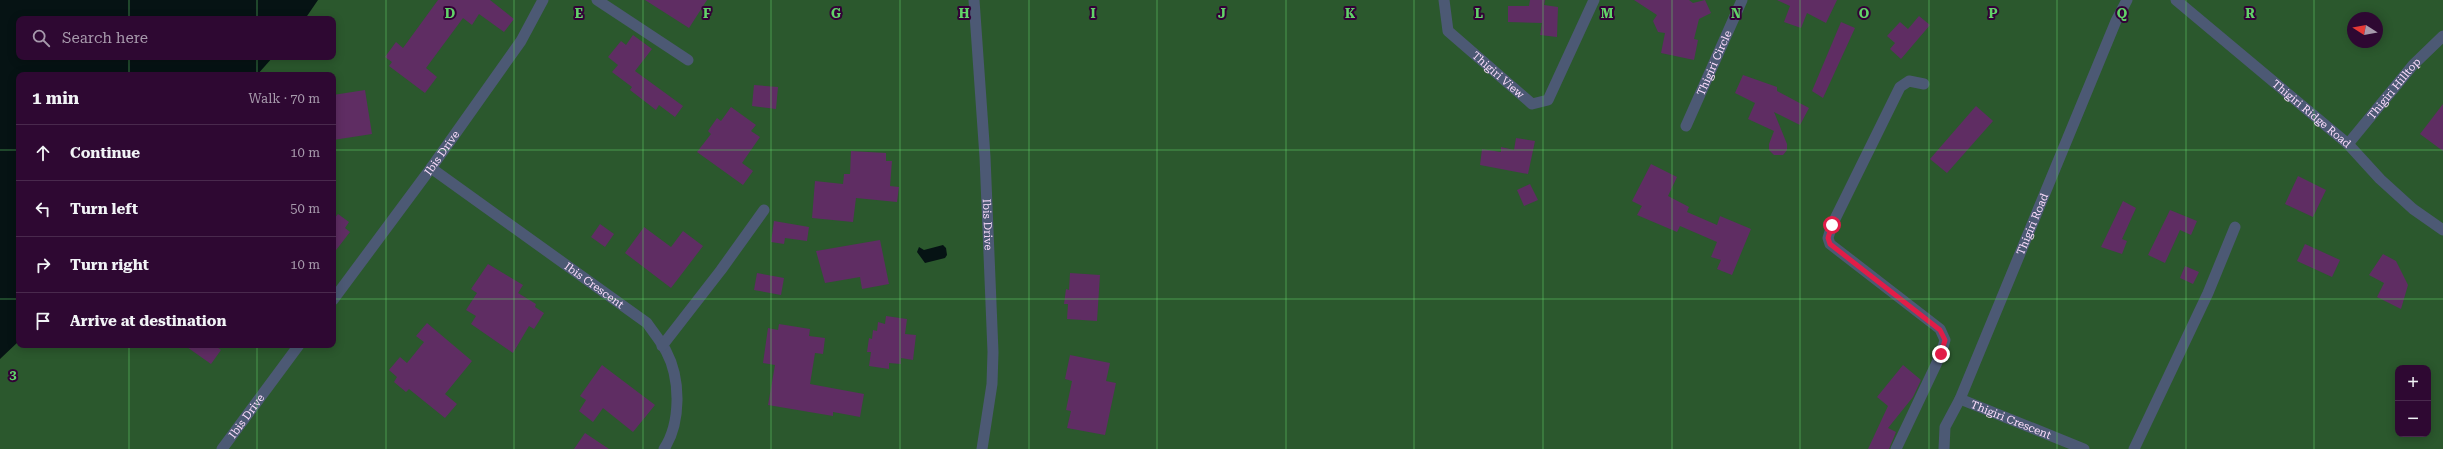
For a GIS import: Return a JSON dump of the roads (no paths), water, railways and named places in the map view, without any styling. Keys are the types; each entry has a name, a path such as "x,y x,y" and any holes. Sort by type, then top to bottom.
{"street":[{"name":"Ibis Drive","path":"336,296 431,168 521,40 543,0"},
{"path":"597,0 688,60"},
{"name":"Ibis Drive","path":"974,0 985,157 993,352 992,384 982,449"},
{"name":"Thigiri View","path":"1444,0 1448,31 1532,104 1548,100 1594,0"},
{"name":"Thigiri Circle","path":"1686,126 1742,0"},
{"name":"Thigiri Road","path":"1944,449 1945,427 1960,399 2116,21 2127,0"},
{"name":"Thigiri Ridge Road","path":"2176,0 2348,144 2380,179 2413,209 2443,230"},
{"name":"Thigiri Hilltop","path":"2348,144 2413,65 2443,36"},
{"path":"1896,449 1941,354 1945,340 1940,330 1830,244 1828,238 1832,225 1900,87 1909,81 1924,84"},
{"name":"Ibis Crescent","path":"431,168 647,323 662,346 674,374 676,410 672,437 664,449"},
{"path":"662,346 721,270 764,210"},
{"path":"2134,449 2208,293 2235,227"},
{"name":"Ibis Drive","path":"222,449 297,348"},
{"name":"Thigiri Crescent","path":"1960,399 2084,449"}]}
